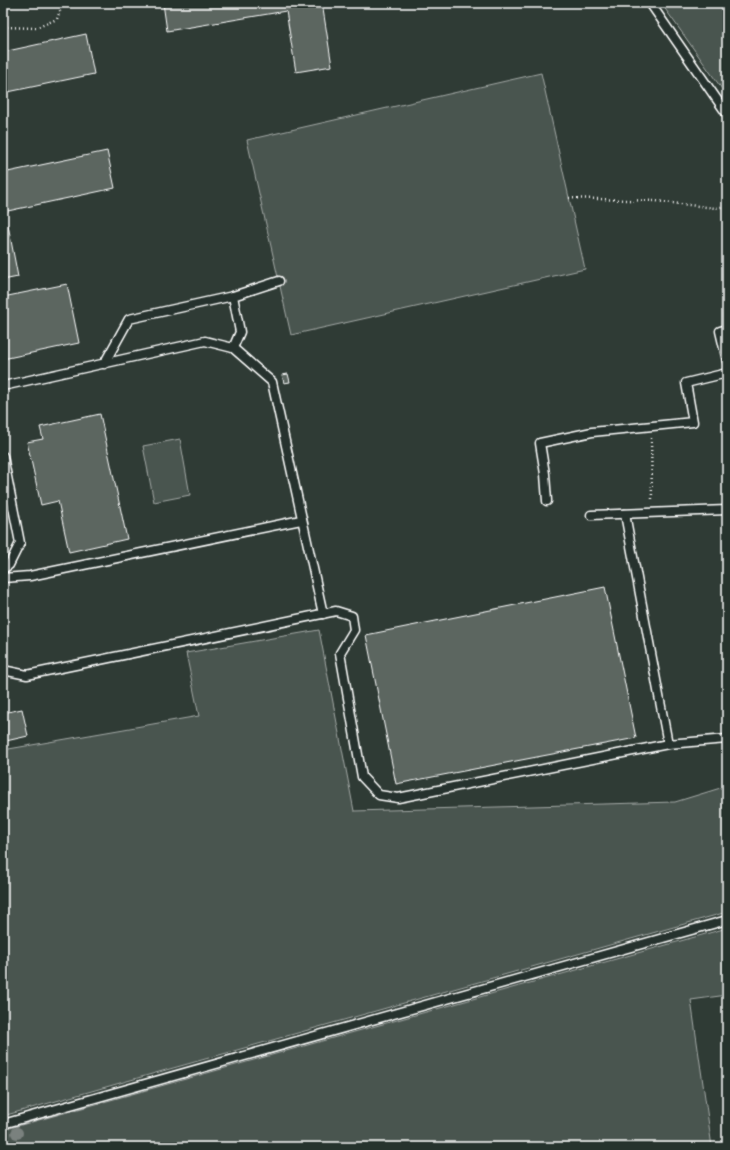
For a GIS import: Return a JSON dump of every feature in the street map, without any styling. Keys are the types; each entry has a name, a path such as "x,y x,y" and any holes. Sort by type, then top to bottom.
{"lane":[{"path":"650,3 727,114"},
{"path":"104,364 129,319 233,296 279,282"},
{"path":"233,296 240,332 233,348"},
{"path":"727,329 720,331 727,361"},
{"path":"3,386 205,341 233,348 272,382 322,614"},
{"path":"547,501 545,474 540,443 592,432 693,422 686,383 727,373"},
{"path":"3,456 20,543 9,565 3,569"},
{"path":"591,515 727,510"},
{"path":"625,514 668,744"},
{"path":"3,578 30,576 302,520"},
{"path":"3,670 27,675 336,611 352,616 354,630 340,653 362,777 379,795 398,798 668,744 727,739"},
{"path":"3,1124 727,920"}],"path":[{"path":"3,27 36,28 57,19 62,3"},
{"path":"569,198 655,201 715,208 727,206"},
{"path":"650,426 652,513"}],"shaded area":[{"path":"661,3 727,3 727,96"},
{"path":"541,73 585,269 291,335 247,140"},
{"path":"180,439 190,495 154,502 143,446"},
{"path":"319,630 354,811 675,802 727,786 727,912 3,1116 3,750 199,716 186,653"},
{"path":"727,928 727,995 691,1000 712,1147 3,1147 3,1130"}],"building":[{"path":"163,3 322,3 332,66 296,72 286,11 167,31"},
{"path":"86,34 94,74 3,93 3,52"},
{"path":"107,151 115,188 3,212 3,173"},
{"path":"8,225 18,277 3,280 3,227"},
{"path":"67,284 79,343 3,359 3,297"},
{"path":"288,374 290,382 284,383 282,375"},
{"path":"100,414 127,539 69,552 58,501 41,505 27,442 43,439 40,427"},
{"path":"605,587 636,738 396,784 366,635"},
{"path":"22,709 28,736 6,741 3,725 3,713"}]}
